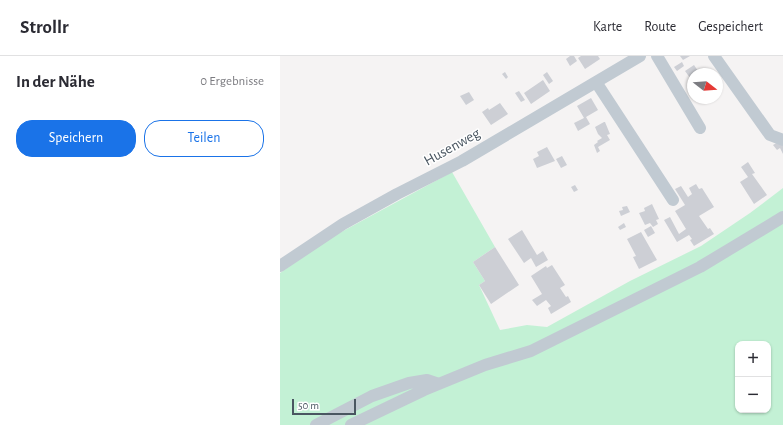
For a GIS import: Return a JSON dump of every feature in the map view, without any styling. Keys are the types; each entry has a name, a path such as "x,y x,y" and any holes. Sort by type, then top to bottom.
{"street":[{"name":"Husenweg","path":"280,266 343,224 397,194 462,161 640,56"},
{"path":"657,56 700,128"},
{"path":"714,56 770,135 783,140"},
{"path":"596,82 674,200"},
{"path":"351,425 439,384 485,365 531,351 700,267 783,217"},
{"path":"316,425 372,396 408,383 426,380 439,384"}],"green space":[{"path":"452,172 495,247 473,262 485,281 479,285 500,330 527,325 547,327 630,281 701,246 750,213 783,188 783,425 280,425 280,273 332,237"}],"building":[{"path":"570,56 574,56 577,61 570,66 566,59"},
{"path":"581,56 598,56 600,59 585,69 578,58"},
{"path":"680,56 690,56 683,60"},
{"path":"682,62 684,66 677,71 674,67"},
{"path":"505,72 508,77 506,79 502,74"},
{"path":"547,72 553,81 549,84 543,75"},
{"path":"543,80 550,91 531,104 524,93"},
{"path":"519,91 525,100 521,102 515,93"},
{"path":"469,92 474,100 466,105 460,96"},
{"path":"591,98 598,110 586,117 590,124 578,131 574,123 584,118 577,106"},
{"path":"500,103 508,114 491,125 482,112 488,108 489,110"},
{"path":"604,122 610,134 607,135 610,140 598,147 600,151 597,153 594,145 602,138 598,134 595,127"},
{"path":"780,141 783,146 783,154 780,148 777,150 773,145"},
{"path":"547,147 555,161 537,168 533,159 539,156 537,152"},
{"path":"562,156 567,165 561,168 556,159"},
{"path":"748,162 755,173 752,174 767,195 754,204 740,182 748,177 741,167"},
{"path":"696,184 699,189 702,188 714,207 699,216 708,229 710,228 714,234 694,246 689,235 677,242 664,220 670,217 679,234 686,229 675,211 685,205 675,189 681,186 688,197 692,194 689,188"},
{"path":"575,185 578,190 574,192 571,187"},
{"path":"652,204 659,219 656,220 658,224 653,227 650,223 645,225 639,213 645,211 644,208"},
{"path":"627,206 630,212 621,216 619,211 623,210 622,207"},
{"path":"624,223 626,227 620,230 618,227"},
{"path":"651,226 655,233 648,237 644,230"},
{"path":"522,230 537,255 543,251 548,260 536,267 531,258 524,263 508,239"},
{"path":"641,232 657,260 639,269 633,257 636,256 627,239"},
{"path":"495,247 519,285 491,304 479,285 485,281 473,262"},
{"path":"552,265 565,285 560,288 566,297 568,296 571,302 551,314 548,308 551,306 546,300 537,306 532,300 542,294 531,276 546,266 547,268"}]}
